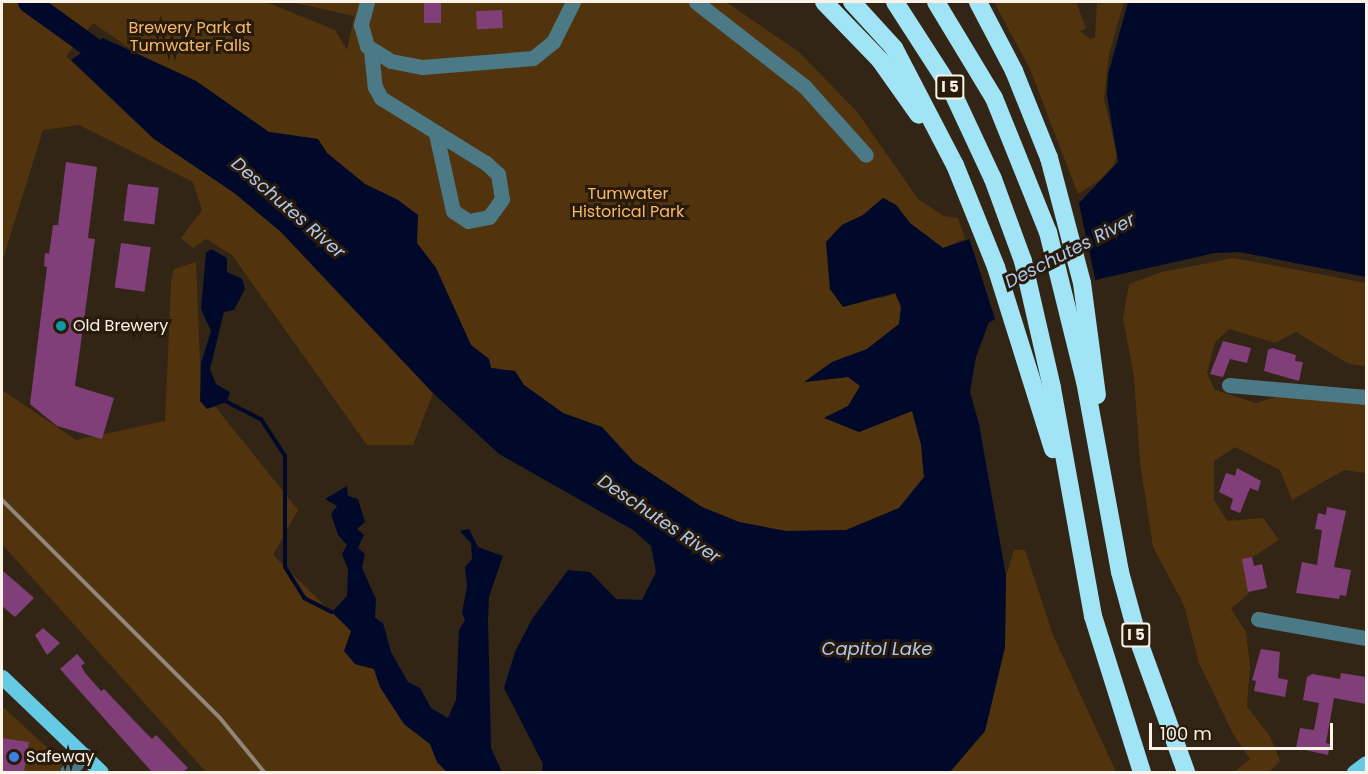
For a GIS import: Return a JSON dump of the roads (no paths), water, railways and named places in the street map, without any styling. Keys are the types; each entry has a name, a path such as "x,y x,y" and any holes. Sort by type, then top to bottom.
{"highway":[{"path":"824,2 892,75 958,186 967,190"},
{"path":"852,2 894,48 911,76 967,190 1006,299 1034,395 1069,494"},
{"name":"I 5","path":"895,2 951,89 993,179 1023,261 1052,388 1069,494 1106,666 1142,772"},
{"name":"I 5","path":"936,2 994,98 1025,167 1062,278 1091,380 1103,492 1139,642 1186,772"},
{"path":"978,2 1014,71 1049,158 1080,273 1091,380"}],"main road":[{"path":"2,677 101,772"},
{"path":"1354,772 1366,763"}],"street":[{"path":"367,2 360,30 371,51 375,87 381,98 486,163 498,174 502,199 489,217 468,221 453,211 436,134"},
{"path":"371,51 391,62 413,67 533,58 553,42 573,2"},
{"path":"696,2 805,87 866,155"},
{"path":"1229,385 1366,397"},
{"path":"1258,619 1366,638"},
{"path":"68,772 84,755"}],"water":[{"name":"Capitol Lake","path":"1128,2 1366,2 1366,277 1240,252 1215,253 1099,279 989,322 976,357 970,392 979,424 1006,576 1005,647 985,731 950,772 542,772 543,764 504,688 515,652 532,619 568,570 590,572 616,599 642,600 656,572 651,546 633,530 499,454 433,393 280,231 233,192 154,139 71,60 103,38 196,81 269,132 318,139 327,153 365,184 398,200 418,215 417,243 436,268 471,345 489,359 491,368 515,371 524,385 563,413 602,427 634,462 702,507 739,522 786,531 846,530 899,508 924,477 921,444 912,411 859,432 824,418 848,406 860,386 848,377 804,382 832,362 867,349 899,324 901,307 895,293 843,307 830,289 826,242 842,225 863,215 883,198 896,205 910,223 943,248 1080,202 1118,162 1107,95 1108,75"},
{"path":"211,249 227,258 227,272 242,279 245,289 234,310 224,312 210,369 216,384 230,392 227,402 207,409 200,401 201,363 211,331 201,309 206,253"},
{"path":"347,486 348,496 358,499 365,522 357,529 364,535 358,548 365,554 362,568 376,599 375,618 383,623 391,652 408,682 420,688 431,708 448,718 456,700 459,630 465,620 462,613 467,586 465,567 472,559 471,543 460,531 469,529 478,547 503,556 489,597 488,619 491,748 502,772 447,772 437,762 430,744 404,724 380,687 374,669 355,664 344,651 351,631 332,612 347,596 348,569 342,554 347,545 338,535 331,514 337,506 325,499"}],"waterway":[{"name":"Deschutes River","path":"29,2 115,64"},
{"path":"227,402 261,419 285,456 285,567 304,598 332,612"}],"railway":[{"path":"2,500 220,718 264,772"}],"place":[{"name":"Old Brewery","path":"61,326"},
{"name":"Safeway","path":"14,757"}],"park label":[{"name":"Brewery Park at Tumwater Falls","path":"190,37"},
{"name":"Tumwater Historical Park","path":"628,203"}]}
